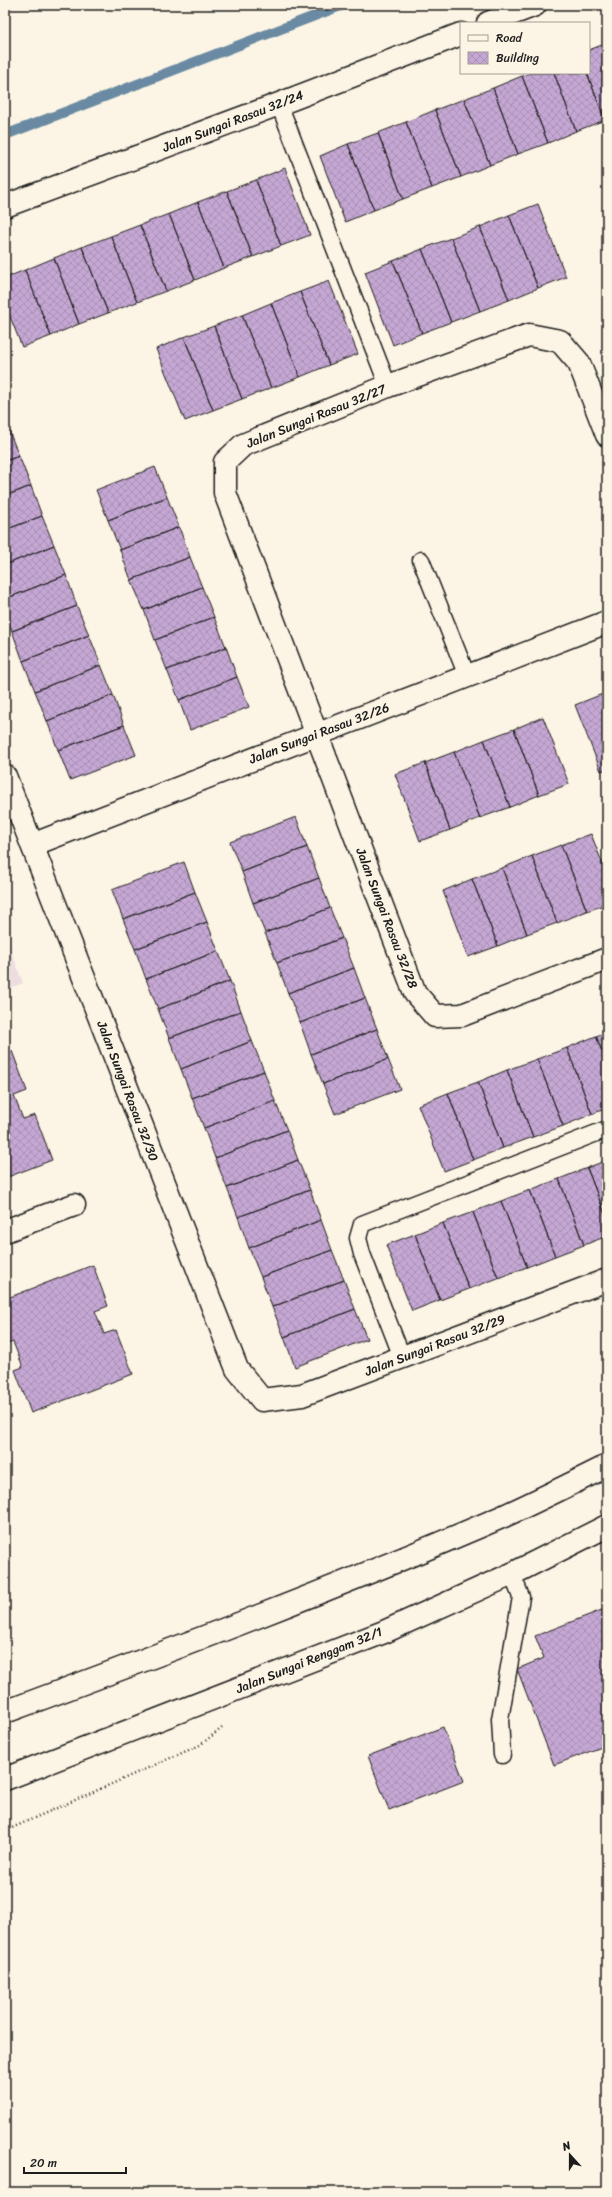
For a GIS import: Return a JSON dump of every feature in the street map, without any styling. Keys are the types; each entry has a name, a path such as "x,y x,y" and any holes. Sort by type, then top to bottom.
{"street":[{"path":"491,22 535,5"},
{"name":"Jalan Sungai Rasau 32/24","path":"5,206 279,104 460,34"},
{"name":"Jalan Sungai Rasau 32/27","path":"318,733 225,493 225,462 243,445 388,386 529,335 560,341 579,363 607,436"},
{"name":"Jalan Sungai Rasau 32/26","path":"32,845 607,622"},
{"name":"Jalan Sungai Rasau 32/28","path":"318,733 415,992 435,1016 462,1015 607,959"},
{"name":"Jalan Sungai Rasau 32/30","path":"5,776 237,1369 262,1400"},
{"path":"5,1231 74,1205"},
{"name":"Jalan Sungai Rasau 32/29","path":"262,1400 302,1395 607,1280"},
{"path":"5,1712 149,1659 361,1575 505,1516 607,1466"},
{"name":"Jalan Sungai Renggam 32/1","path":"5,1779 384,1632 512,1574 607,1526"}],"lane":[{"path":"279,104 388,386"},
{"path":"421,560 467,676"},
{"path":"402,1357 362,1254 358,1238 362,1224 607,1129"},
{"path":"502,1755 500,1720 521,1597 512,1574"}],"shaded area":[{"path":"5,934 23,983 5,990"}],"building":[{"path":"607,43 607,119 605,120 587,74 590,74 590,50"},
{"path":"528,74 554,74 576,131 548,143 522,76"},
{"path":"554,74 587,74 605,120 576,131"},
{"path":"522,76 548,143 518,154 493,88"},
{"path":"493,88 518,154 490,165 464,99"},
{"path":"464,99 490,165 461,177 435,110"},
{"path":"435,110 461,177 432,188 406,122"},
{"path":"406,122 432,188 403,199 378,133"},
{"path":"378,133 403,199 374,210 348,144"},
{"path":"348,144 374,210 345,222 320,156"},
{"path":"285,168 310,235 281,246 256,180"},
{"path":"256,180 281,246 253,257 227,191"},
{"path":"227,191 253,257 224,268 198,202"},
{"path":"198,202 224,268 195,280 169,214"},
{"path":"538,204 566,277 538,288 509,215"},
{"path":"169,214 195,280 166,291 140,225"},
{"path":"509,215 538,288 509,300 480,227"},
{"path":"140,225 166,291 137,302 111,236"},
{"path":"480,227 509,300 480,311 451,238"},
{"path":"111,236 137,302 108,313 82,247"},
{"path":"451,238 480,311 451,322 422,249"},
{"path":"82,247 108,313 79,324 54,258"},
{"path":"422,249 451,322 422,333 393,261"},
{"path":"54,258 79,324 51,336 25,270"},
{"path":"393,261 422,333 393,345 365,272"},
{"path":"25,270 51,336 22,347 5,304 5,278"},
{"path":"329,281 358,354 329,365 300,292"},
{"path":"300,292 329,365 300,377 271,303"},
{"path":"271,303 300,377 271,388 242,315"},
{"path":"242,315 271,388 242,399 214,326"},
{"path":"214,326 242,399 213,410 184,337"},
{"path":"184,337 213,410 185,421 156,349"},
{"path":"7,426 19,456 5,461 5,427"},
{"path":"19,456 31,486 5,496 5,461"},
{"path":"155,467 167,497 108,520 96,490"},
{"path":"31,486 42,516 5,530 5,496"},
{"path":"167,497 179,527 120,550 108,520"},
{"path":"42,516 54,545 5,565 5,530"},
{"path":"179,527 190,557 131,580 120,550"},
{"path":"54,545 66,575 5,599 5,565"},
{"path":"190,557 202,587 144,610 131,580"},
{"path":"66,575 77,606 12,631 5,614 5,599"},
{"path":"202,587 214,617 155,640 144,610"},
{"path":"77,606 89,635 23,661 12,631"},
{"path":"214,617 226,647 167,670 155,640"},
{"path":"89,635 101,665 35,691 23,661"},
{"path":"226,647 237,677 179,700 167,670"},
{"path":"101,665 113,695 47,721 35,691"},
{"path":"237,677 249,707 190,730 179,700"},
{"path":"605,693 607,699 607,769 601,771 575,705"},
{"path":"113,695 124,725 58,750 47,721"},
{"path":"543,717 569,784 539,795 514,729"},
{"path":"124,725 136,755 70,780 58,750"},
{"path":"514,729 539,795 510,807 484,740"},
{"path":"484,740 510,807 480,818 454,752"},
{"path":"454,752 480,818 450,830 425,763"},
{"path":"425,763 450,830 420,841 395,774"},
{"path":"296,817 307,847 242,872 230,842"},
{"path":"591,834 607,875 607,904 587,911 561,845"},
{"path":"561,845 587,911 557,923 532,856"},
{"path":"307,847 319,878 253,903 242,872"},
{"path":"532,856 557,923 527,934 502,868"},
{"path":"184,862 195,892 123,919 112,890"},
{"path":"502,868 527,934 498,946 472,879"},
{"path":"319,878 330,908 265,933 253,903"},
{"path":"472,879 498,946 468,957 443,891"},
{"path":"195,892 207,922 135,949 123,919"},
{"path":"330,908 342,938 277,963 265,933"},
{"path":"207,922 218,951 146,979 135,949"},
{"path":"342,938 354,968 288,993 277,963"},
{"path":"218,951 230,981 158,1009 146,979"},
{"path":"354,968 365,998 300,1023 288,993"},
{"path":"230,981 241,1011 169,1038 158,1009"},
{"path":"365,998 377,1029 311,1054 300,1023"},
{"path":"241,1011 252,1041 181,1069 169,1038"},
{"path":"377,1029 388,1059 323,1084 311,1054"},
{"path":"607,1032 607,1064 596,1036"},
{"path":"596,1036 607,1064 607,1108 592,1114 567,1048"},
{"path":"252,1041 264,1071 192,1098 181,1069"},
{"path":"567,1048 592,1114 563,1126 537,1059"},
{"path":"12,1051 27,1091 14,1096 23,1119 35,1115 52,1160 5,1178 5,1054"},
{"path":"388,1059 400,1089 335,1114 323,1084"},
{"path":"537,1059 563,1126 533,1137 507,1070"},
{"path":"507,1070 533,1137 503,1148 478,1082"},
{"path":"264,1071 275,1101 204,1128 192,1098"},
{"path":"478,1082 503,1148 473,1160 448,1093"},
{"path":"448,1093 473,1160 444,1171 418,1105"},
{"path":"275,1101 287,1130 215,1158 204,1128"},
{"path":"287,1130 298,1160 227,1188 215,1158"},
{"path":"298,1160 310,1190 238,1217 227,1188"},
{"path":"607,1160 607,1219 587,1168"},
{"path":"587,1168 607,1219 607,1236 584,1245 559,1179"},
{"path":"559,1179 584,1245 555,1256 530,1190"},
{"path":"310,1190 321,1220 249,1248 238,1217"},
{"path":"530,1190 555,1256 527,1267 501,1201"},
{"path":"501,1201 527,1267 498,1278 473,1212"},
{"path":"473,1212 498,1278 469,1289 443,1223"},
{"path":"321,1220 332,1250 261,1277 249,1248"},
{"path":"443,1223 469,1289 440,1300 415,1234"},
{"path":"415,1234 440,1300 412,1311 386,1245"},
{"path":"332,1250 344,1280 272,1307 261,1277"},
{"path":"93,1265 108,1306 95,1311 104,1334 116,1330 133,1374 31,1413 15,1370 23,1367 13,1342 5,1345 5,1299"},
{"path":"344,1280 355,1309 284,1337 272,1307"},
{"path":"355,1309 367,1339 295,1367 284,1337"},
{"path":"607,1608 607,1745 554,1765 517,1669 544,1658 535,1636"},
{"path":"443,1727 464,1781 389,1810 368,1756"}],"waterway":[{"path":"5,135 343,5"}]}
